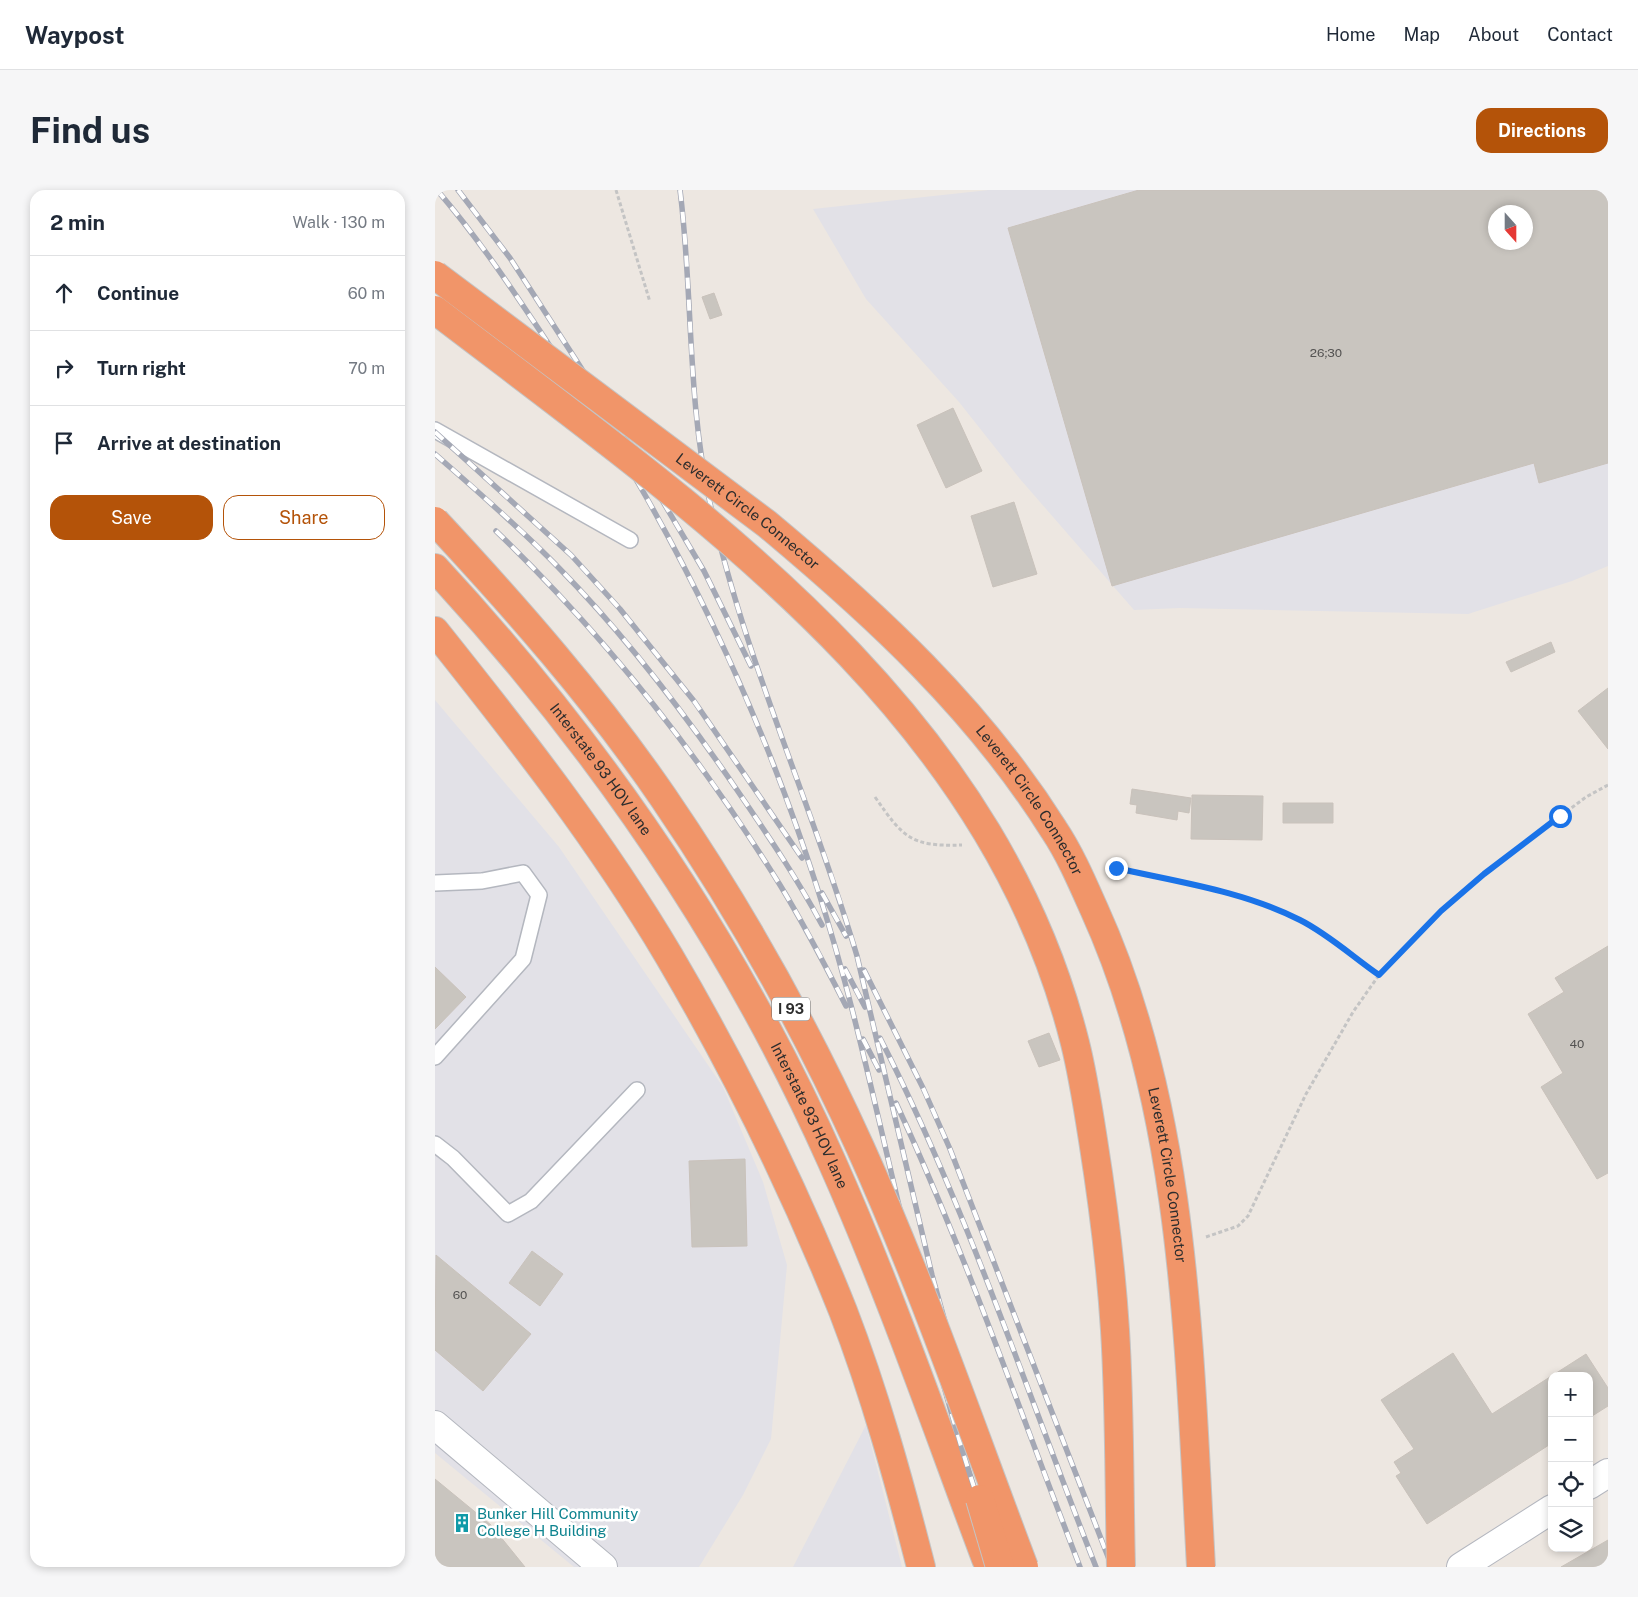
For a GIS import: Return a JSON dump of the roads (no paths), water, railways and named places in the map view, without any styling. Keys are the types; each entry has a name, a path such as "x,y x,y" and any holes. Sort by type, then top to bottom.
{"highway":[{"name":"Leverett Circle Connector","path":"435,275 767,524 826,574 894,635 965,709 1027,787 1056,832 1084,886 1120,972 1135,1022 1159,1122 1175,1222 1186,1325 1201,1567"},
{"path":"435,310 608,443 744,554 806,610 855,660 933,750 966,796 996,846 1043,945 1075,1044 1085,1094 1098,1173 1115,1329 1121,1567"},
{"name":"I 93","path":"435,521 542,640 602,714 693,842 767,966 816,1056 897,1232 1024,1567"},
{"name":"I 93","path":"435,534 535,645 606,734 655,801 710,885 759,970 812,1069 889,1235 930,1341 988,1522 1000,1567"},
{"name":"Interstate 93 HOV lane","path":"435,568 518,660 588,748 637,814 691,897 740,981 801,1097 867,1244 989,1567"},
{"path":"435,630 548,777 613,869 668,954 763,1129 804,1217 843,1313 877,1412 921,1567"}],"street":[{"path":"435,1426 603,1567"},
{"path":"1593,1482 1608,1473"},
{"path":"1461,1567 1548,1512"}],"lane":[{"path":"435,430 630,540"},
{"path":"435,883 482,881 523,873 539,895 523,959 435,1057"},
{"path":"435,1144 453,1158 508,1214 531,1201 637,1090"}],"railway":[{"path":"437,190 483,248 615,444 649,502 713,624 768,751 815,881 835,946 853,1013 937,1362 978,1499 1002,1567"},
{"path":"458,190 510,258 611,414 704,571 751,666"},
{"path":"680,190 697,426 710,503 724,561 741,618 820,843 857,956 932,1275 994,1499 1020,1567"},
{"path":"435,432 571,555 620,609 694,701 802,858"},
{"path":"435,454 498,509 543,552 607,619 696,731 792,873 822,925"},
{"path":"496,531 576,613 649,699 684,744 780,885 846,1006"},
{"path":"822,893 846,936"},
{"path":"845,969 865,1007"},
{"path":"864,970 923,1088 950,1149 1112,1567"},
{"path":"880,1038 941,1167 968,1233 1096,1567"},
{"path":"863,1039 879,1070"},
{"path":"896,1103 946,1217 1080,1567"}],"place":[{"name":"Bunker Hill Community College H Building","path":"462,1523"}]}
